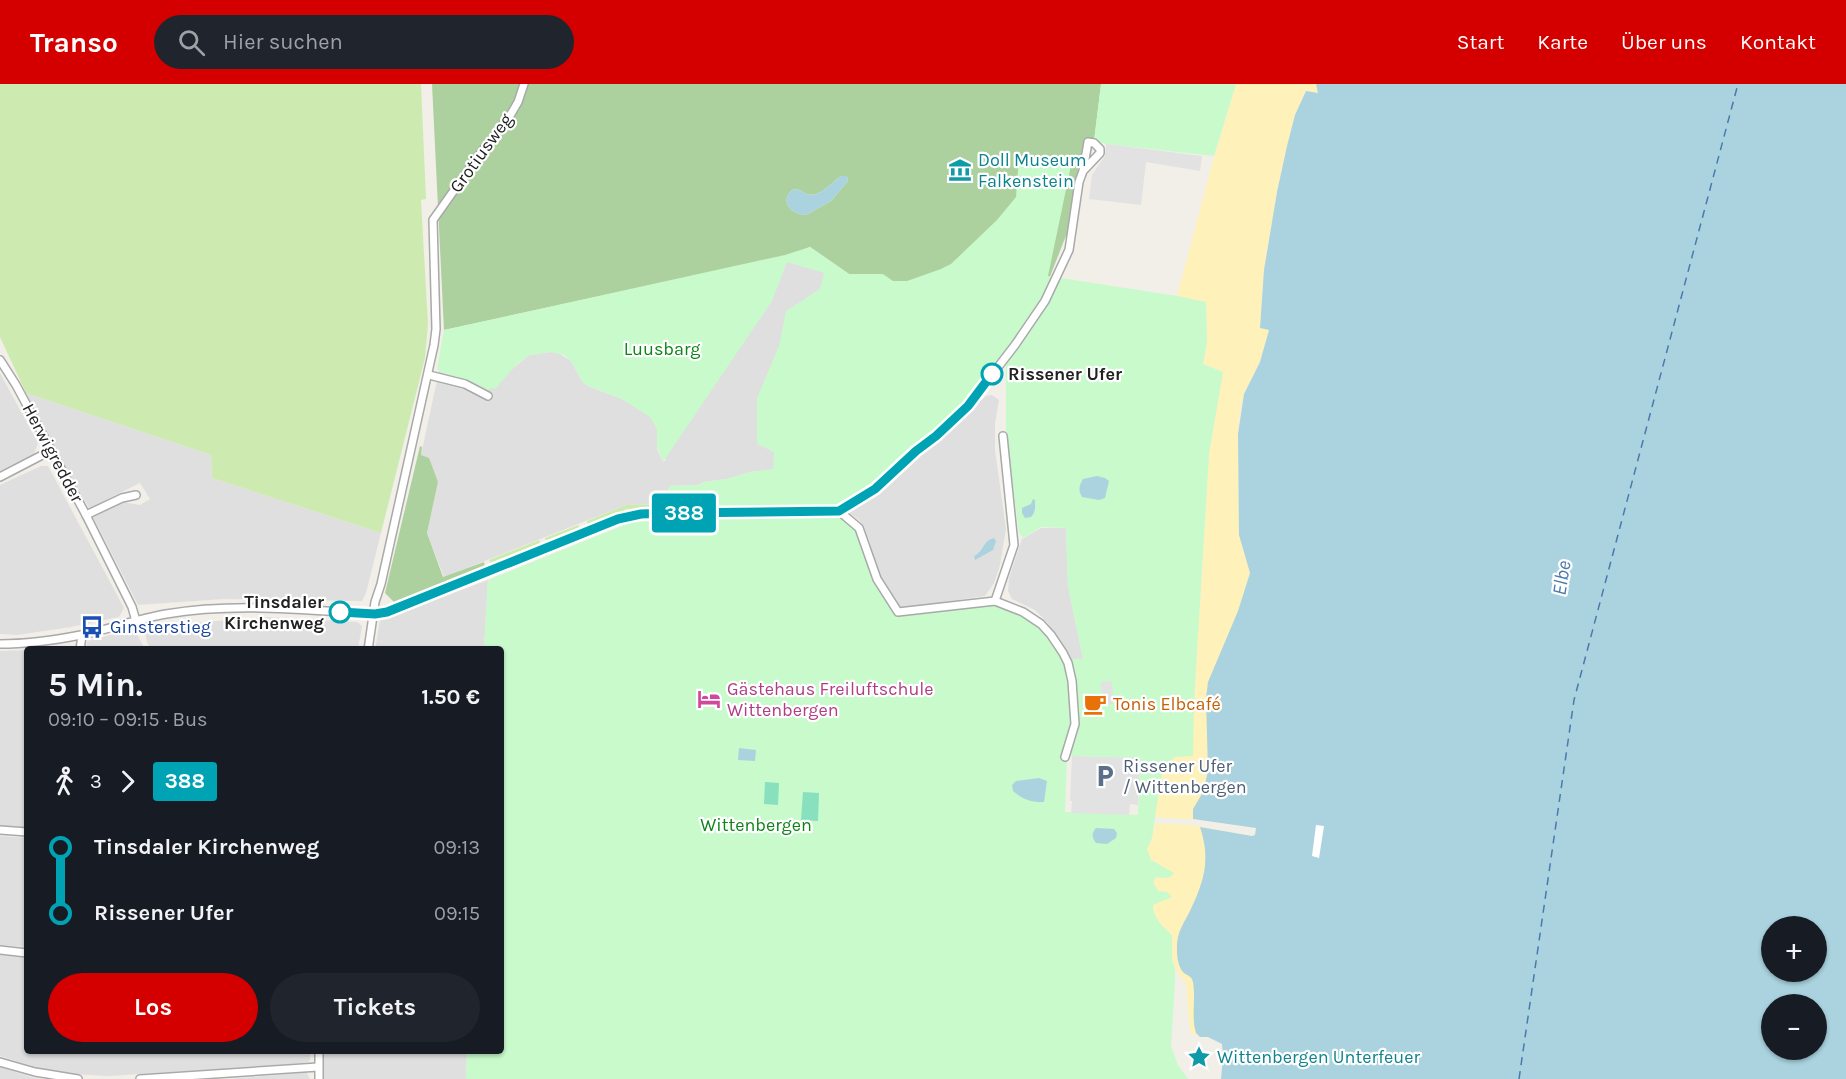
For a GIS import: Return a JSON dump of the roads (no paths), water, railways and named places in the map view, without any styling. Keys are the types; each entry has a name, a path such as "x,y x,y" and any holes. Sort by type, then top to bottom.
{"street":[{"name":"Grotiusweg","path":"429,375 436,329 433,220 504,124 518,102 524,84"},
{"path":"0,644 42,641 165,614 221,608 375,614 398,608 618,519 641,514 839,511 875,489 968,406 1015,345 1045,302 1069,250 1074,208 1083,171"},
{"name":"Herwigredder","path":"0,360 86,515 132,607 136,621"},
{"path":"369,646 375,602 429,375 465,384 488,396"},
{"path":"995,601 1014,545 1003,436"},
{"path":"0,477 50,451"},
{"name":"Herwigredder","path":"86,515 122,498 136,495"},
{"path":"839,511 859,528 877,579 898,612 995,601 1036,620 1051,635 1068,663 1074,689 1074,732 1065,757"},
{"path":"80,646 82,634"},
{"path":"0,830 24,832"},
{"path":"0,950 24,953"},
{"path":"319,1054 319,1079"},
{"path":"0,1062 35,1072 78,1079"},
{"path":"140,1079 318,1067"}],"water":[{"name":"Elbe","path":"1316,84 1846,84 1846,1079 1221,1079 1222,1044 1208,1037 1200,1037 1196,1033 1193,982 1179,966 1177,945 1179,934 1195,900 1204,870 1205,850 1200,827 1255,835 1256,828 1193,819 1193,809 1203,792 1208,771 1206,698 1208,682 1238,611 1250,573 1239,535 1238,434 1244,394 1260,362 1269,330 1260,328 1264,270 1287,146 1295,115 1306,91 1318,93"},
{"path":"841,176 847,176 848,181 831,201 806,215 795,212 788,206 787,198 793,189 807,194 817,194"},
{"path":"1097,476 1109,481 1105,498 1099,500 1082,497 1080,488 1083,479"},
{"path":"1033,499 1035,500 1034,513 1031,517 1025,518 1022,508 1031,504"},
{"path":"994,538 996,541 993,550 975,560 974,556 990,539"},
{"path":"739,748 756,750 755,761 738,760"},
{"path":"1039,778 1047,781 1044,802 1028,800 1013,791 1012,785 1016,781"},
{"path":"1096,828 1114,829 1117,833 1116,838 1107,844 1096,843 1093,832"}],"place":[{"name":"Doll Museum Falkenstein","path":"960,170"},
{"name":"Rissener Ufer","path":"992,374"},
{"name":"Tinsdaler Kirchenweg","path":"340,612"},
{"name":"Ginsterstieg","path":"92,627"},
{"name":"Gästehaus Freiluftschule Wittenbergen","path":"709,699"},
{"name":"Tonis Elbcafé","path":"1095,704"},
{"name":"Rissener Ufer / Wittenbergen","path":"1105,776"},
{"name":"Wittenbergen Unterfeuer","path":"1199,1057"}],"park label":[{"name":"Luusbarg","path":"662,349"},
{"name":"Wittenbergen","path":"756,825"}]}
